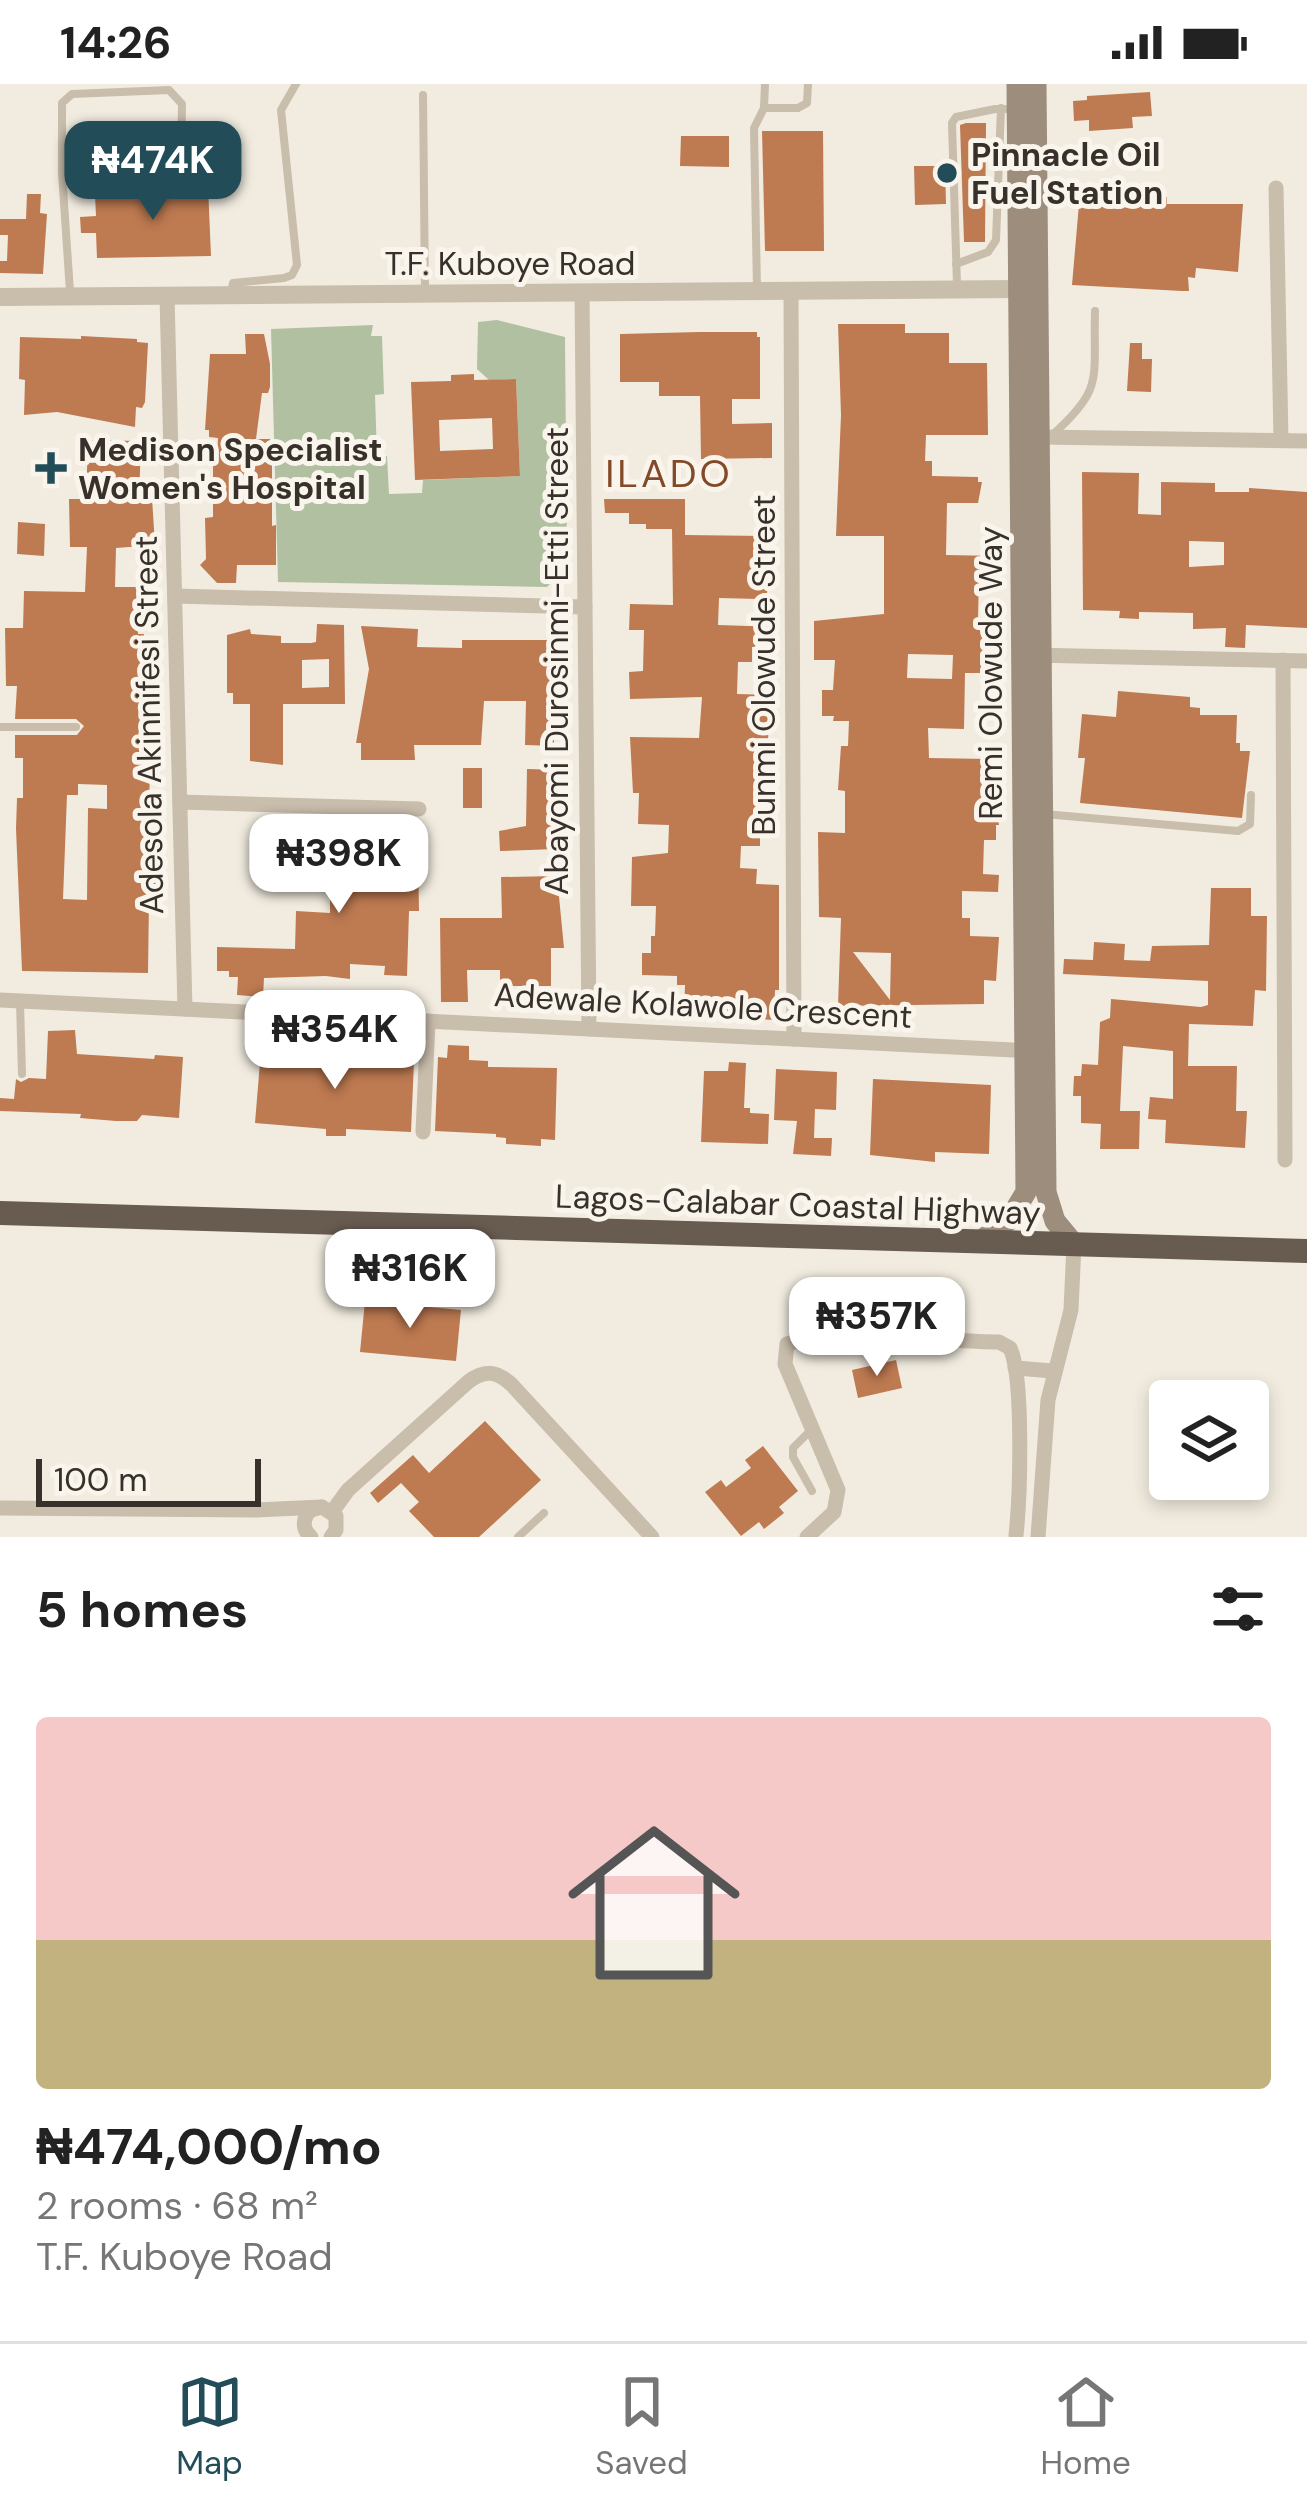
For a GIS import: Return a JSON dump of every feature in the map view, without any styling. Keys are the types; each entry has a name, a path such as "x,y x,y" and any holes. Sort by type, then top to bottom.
{"highway":[{"name":"Lagos-Calabar Coastal Highway","path":"0,1213 1307,1251"}],"main road":[{"name":"Remi Olowude Way","path":"980,1243 1009,1220 1026,1192 1042,814 1019,289 1017,84"},
{"name":"Remi Olowude Way","path":"1036,84 1018,110 1045,437 1032,655 1034,1051 1046,1192 1055,1221 1074,1244"}],"street":[{"path":"1276,188 1281,440"},
{"name":"T.F. Kuboye Road","path":"0,297 1019,289"},
{"name":"Bunmi Olowude Street","path":"791,291 794,1039"},
{"name":"Abayomi Durosinmi-Etti Street","path":"582,292 589,1029"},
{"name":"Adesola Akinnifesi Street","path":"167,296 185,1009"},
{"path":"1045,437 1307,441"},
{"path":"175,596 585,607"},
{"path":"1032,655 1307,661"},
{"path":"1283,660 1285,1160"},
{"path":"180,802 419,809"},
{"name":"Adewale Kolawole Crescent","path":"0,1000 1034,1051"},
{"path":"423,1132 428,1021"},
{"path":"1038,1537 1053,1371 1071,1310 1074,1244"},
{"path":"807,1537 838,1501 836,1479 785,1364 787,1344 841,1338 999,1342 1010,1348 1019,1459 1016,1536"},
{"path":"1015,1368 1053,1371"},
{"path":"256,1510 306,1534 307,1514 330,1512 348,1490 485,1372 512,1384 652,1537"},
{"path":"0,1508 330,1512 351,1537"},
{"path":"330,1512 336,1530 331,1537"}],"lane":[{"path":"231,295 233,283 284,278 297,265 281,110 296,84"},
{"path":"757,291 754,128 764,108 765,84"},
{"path":"764,108 798,108 807,103 808,84"},
{"path":"64,177 177,171 182,146 178,96 170,90 72,94 62,103 64,177 70,297"},
{"path":"423,95 425,294"},
{"path":"956,263 988,252 996,240 1018,110 956,117 952,123 956,263 957,290"},
{"path":"1045,437 1084,407 1091,395 1095,311"},
{"path":"0,727 76,727"},
{"path":"1042,814 1238,831 1250,824 1251,795"},
{"path":"20,1001 22,1074"},
{"path":"812,1491 793,1457 793,1448 813,1428"},
{"path":"518,1537 544,1513"}],"green space":[{"path":"497,320 565,337 567,566 547,587 278,582 271,329 373,325 371,336 382,336 384,394 375,395 377,456 387,456 389,494 422,493 423,480 520,476 516,379 489,380 477,369 478,322"}],"building":[{"path":"1150,92 1152,116 1132,117 1133,128 1089,131 1089,120 1074,121 1073,101"},
{"path":"986,123 985,242 964,242 960,125"},
{"path":"762,131 823,131 824,251 765,251"},
{"path":"681,136 729,136 729,167 680,166"},
{"path":"195,163 207,163 211,256 97,258 96,233 81,233 80,217 96,216 95,195 195,194"},
{"path":"914,166 945,166 946,204 915,205"},
{"path":"27,194 41,194 40,213 47,214 43,274 0,273 0,261 7,261 8,235 0,235 0,219 26,219"},
{"path":"1134,195 1167,197 1167,204 1243,204 1238,272 1196,268 1195,278 1188,277 1189,291 1072,285 1079,204 1133,208"},
{"path":"838,324 905,324 905,333 949,333 949,363 987,363 988,435 926,435 925,461 932,461 932,476 978,477 982,482 978,503 947,503 946,555 999,556 998,576 979,575 978,619 991,619 990,643 997,644 995,673 965,673 964,729 928,728 929,758 990,759 989,803 996,803 999,825 996,840 984,840 983,874 999,875 998,892 962,891 962,918 970,918 970,936 999,937 996,981 984,980 984,1004 838,1006 841,918 819,917 818,832 845,833 845,791 838,790 841,746 848,746 849,721 822,716 822,690 833,690 835,660 814,660 814,621 884,614 884,536 836,536 841,415","holes":["908,654 953,655 952,679 907,678","853,952 891,953 890,1000"]},
{"path":"757,332 760,399 732,399 732,424 772,423 772,458 701,459 700,396 659,396 659,382 620,382 620,334"},
{"path":"245,334 264,334 270,364 270,387 262,393 256,439 270,439 272,447 276,565 237,565 236,583 217,583 200,565 206,559 205,518 213,517 213,460 217,460 218,438 209,437 205,430 210,354 246,354"},
{"path":"81,336 148,343 145,402 142,408 136,407 135,427 57,412 24,415 20,337"},
{"path":"1130,343 1142,343 1142,359 1152,359 1151,392 1127,391"},
{"path":"451,375 516,379 520,476 415,480 411,382 451,381","holes":["492,418 493,449 440,451 439,420"]},
{"path":"88,440 141,441 139,499 152,498 155,545 116,548 115,587 148,587 147,608 138,608 138,634 144,634 143,698 151,698 148,880 165,879 165,898 149,898 148,973 22,971 16,829 17,798 23,798 23,758 15,758 15,735 77,735 84,726 76,719 15,719 17,686 6,686 5,628 23,628 24,591 85,592 87,547 70,547 69,499 86,499","holes":["78,784 107,785 107,809 88,808 87,900 63,899 67,795 78,795"]},
{"path":"1082,472 1139,473 1138,514 1161,515 1161,482 1215,483 1215,492 1249,492 1249,488 1307,492 1307,628 1246,625 1245,648 1225,647 1226,628 1193,629 1193,613 1139,612 1139,619 1119,618 1120,611 1083,610","holes":["1189,541 1224,542 1224,565 1189,567"]},
{"path":"604,499 685,499 685,535 769,536 767,596 719,598 718,625 777,627 777,646 752,647 752,662 738,662 737,694 769,695 768,745 775,745 773,812 760,812 760,846 741,846 740,868 757,869 756,884 779,885 779,990 775,990 774,1020 684,1015 685,985 677,985 677,976 642,975 642,953 651,953 651,936 655,936 656,906 631,906 632,857 668,853 669,825 638,824 639,793 633,793 630,737 699,738 702,697 630,699 629,672 643,671 644,630 629,630 630,604 673,605 672,529 629,524 629,513 605,513"},
{"path":"18,522 45,524 44,556 17,554"},
{"path":"317,624 344,625 345,704 283,704 283,765 250,761 250,704 233,704 233,693 227,693 227,635 250,629 251,634 281,636 281,643 316,642","holes":["329,659 329,687 302,688 302,660"]},
{"path":"361,626 418,629 417,647 462,648 462,640 551,640 552,713 559,713 559,738 554,737 554,746 525,745 526,701 484,701 481,745 414,745 415,760 361,760 361,743 356,743 369,669"},
{"path":"1118,691 1190,697 1190,707 1200,708 1200,715 1237,715 1236,743 1240,751 1250,751 1242,818 1080,803 1085,758 1078,758 1082,714 1116,717"},
{"path":"463,768 482,768 482,808 463,808"},
{"path":"527,769 564,770 563,804 555,804 556,849 500,851 499,831 526,826"},
{"path":"302,840 320,840 320,846 392,841 392,845 418,848 419,911 409,911 407,976 384,975 385,966 350,964 350,979 264,978 263,997 237,995 238,977 217,971 217,947 295,949 296,911 330,913 330,881 271,878 271,854 303,854"},
{"path":"557,876 564,948 551,948 551,986 500,986 500,970 467,970 468,1002 441,1002 440,918 502,918 501,877"},
{"path":"1211,888 1251,888 1251,916 1267,916 1266,991 1255,990 1253,1026 1189,1024 1188,1066 1237,1066 1236,1111 1247,1111 1245,1148 1165,1143 1166,1120 1148,1119 1150,1097 1173,1099 1173,1051 1123,1046 1120,1111 1140,1111 1139,1149 1100,1149 1101,1124 1081,1123 1081,1096 1073,1096 1074,1076 1081,1076 1082,1064 1098,1065 1100,1022 1110,1018 1111,999 1201,1007 1208,1005 1208,981 1063,974 1064,959 1093,960 1094,942 1125,944 1124,960 1150,961 1152,946 1209,945"},
{"path":"75,1030 77,1054 183,1057 179,1118 142,1115 137,1121 116,1121 80,1118 81,1114 0,1111 0,1098 14,1099 16,1079 46,1079 48,1031"},
{"path":"262,1038 275,1039 275,1054 380,1060 381,1042 394,1042 394,1061 414,1061 411,1132 346,1129 346,1136 326,1136 326,1129 255,1123"},
{"path":"448,1045 469,1046 469,1060 488,1061 488,1067 557,1068 555,1140 541,1139 541,1146 506,1144 506,1138 496,1134 435,1131 438,1057 447,1058"},
{"path":"729,1062 746,1063 744,1108 769,1114 768,1144 701,1142 704,1071 728,1071"},
{"path":"776,1069 837,1072 836,1110 815,1109 814,1138 832,1138 831,1156 793,1154 797,1121 774,1120"},
{"path":"873,1079 991,1085 989,1154 935,1152 935,1162 870,1155"},
{"path":"365,1301 461,1310 456,1361 360,1352"},
{"path":"896,1360 902,1388 858,1398 852,1370"},
{"path":"485,1421 541,1480 479,1537 434,1537 409,1511 419,1502 401,1483 378,1503 370,1493 413,1455 429,1473"},
{"path":"763,1446 798,1491 779,1507 784,1513 764,1529 759,1522 741,1536 705,1492 721,1480 726,1487 751,1468 745,1460"}],"place":[{"name":"Pinnacle Oil Fuel Station","path":"947,173"},
{"name":"Medison Specialist Women's Hospital","path":"51,468"}],"district":[{"name":"ILADO","path":"669,473"}]}
